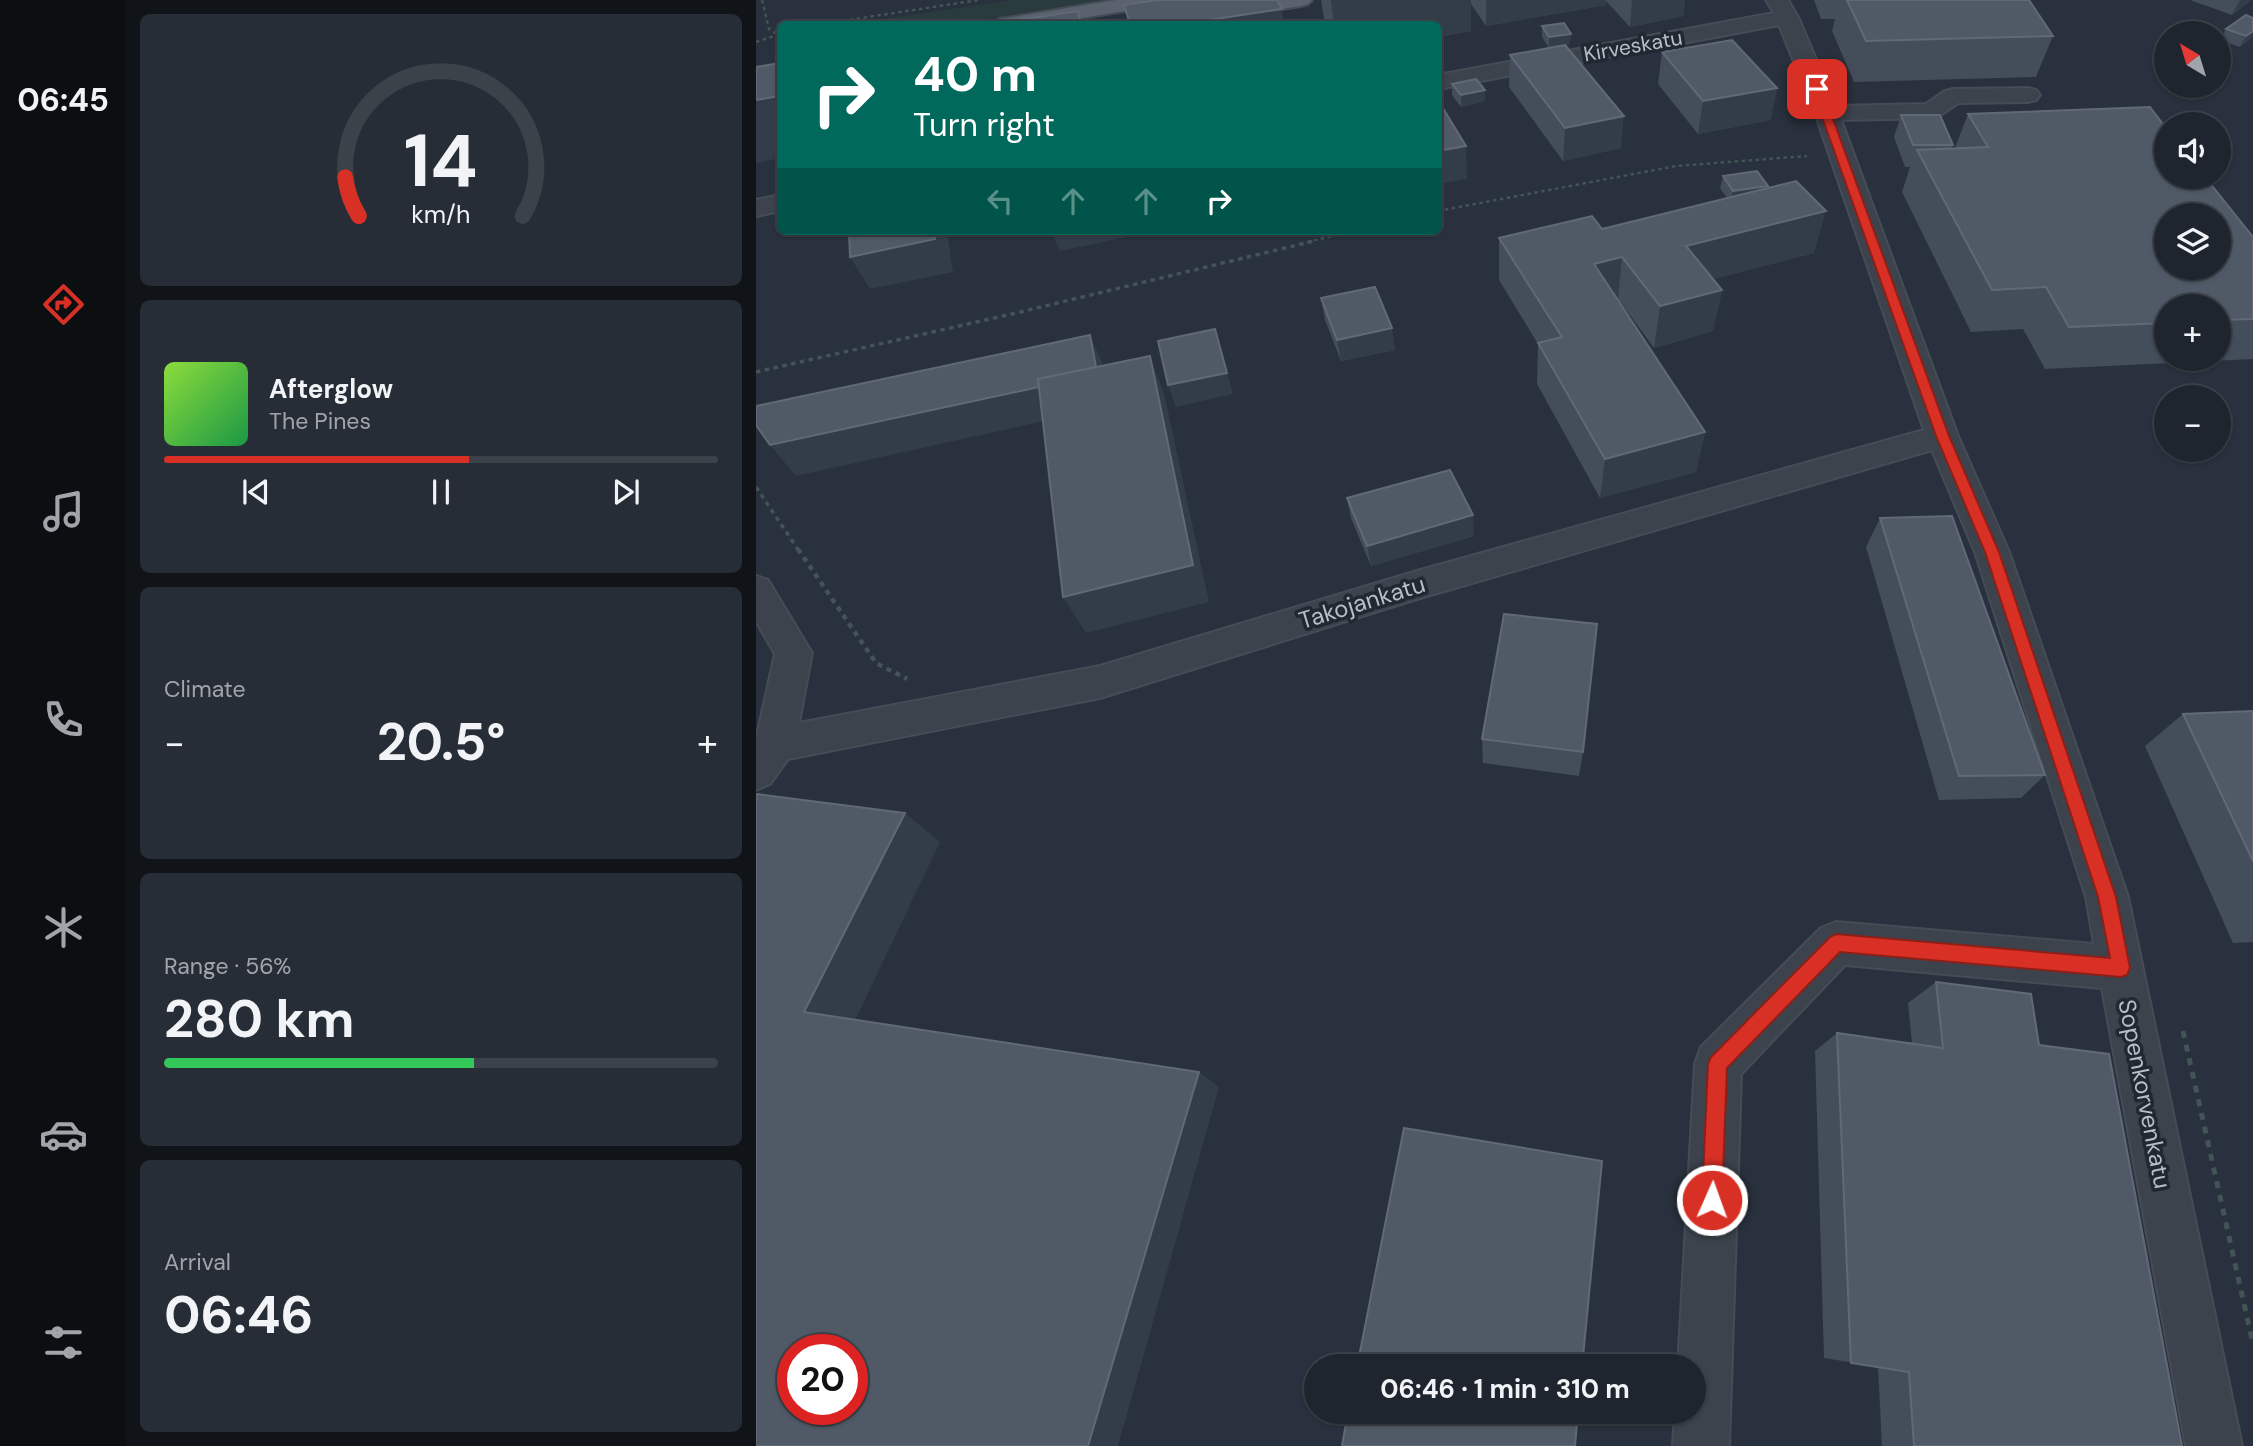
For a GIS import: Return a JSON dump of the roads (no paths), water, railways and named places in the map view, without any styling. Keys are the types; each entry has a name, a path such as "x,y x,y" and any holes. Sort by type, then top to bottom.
{"main road":[{"path":"1026,21 1156,0"},
{"path":"1170,21 1301,0"}],"street":[{"name":"Kirveskatu","path":"1442,81 1782,9"},
{"name":"Sopenkorvenkatu","path":"1782,9 1827,113 1942,436 1996,565 2107,897 2214,1446"},
{"path":"1827,113 1931,111 1954,96 2028,95"},
{"path":"756,208 777,204"},
{"name":"Takojankatu","path":"766,758 1100,682 1417,585 1942,436"},
{"path":"756,590 794,653 766,758"},
{"path":"1701,1446 1718,1064 1836,943 2121,968"}]}
